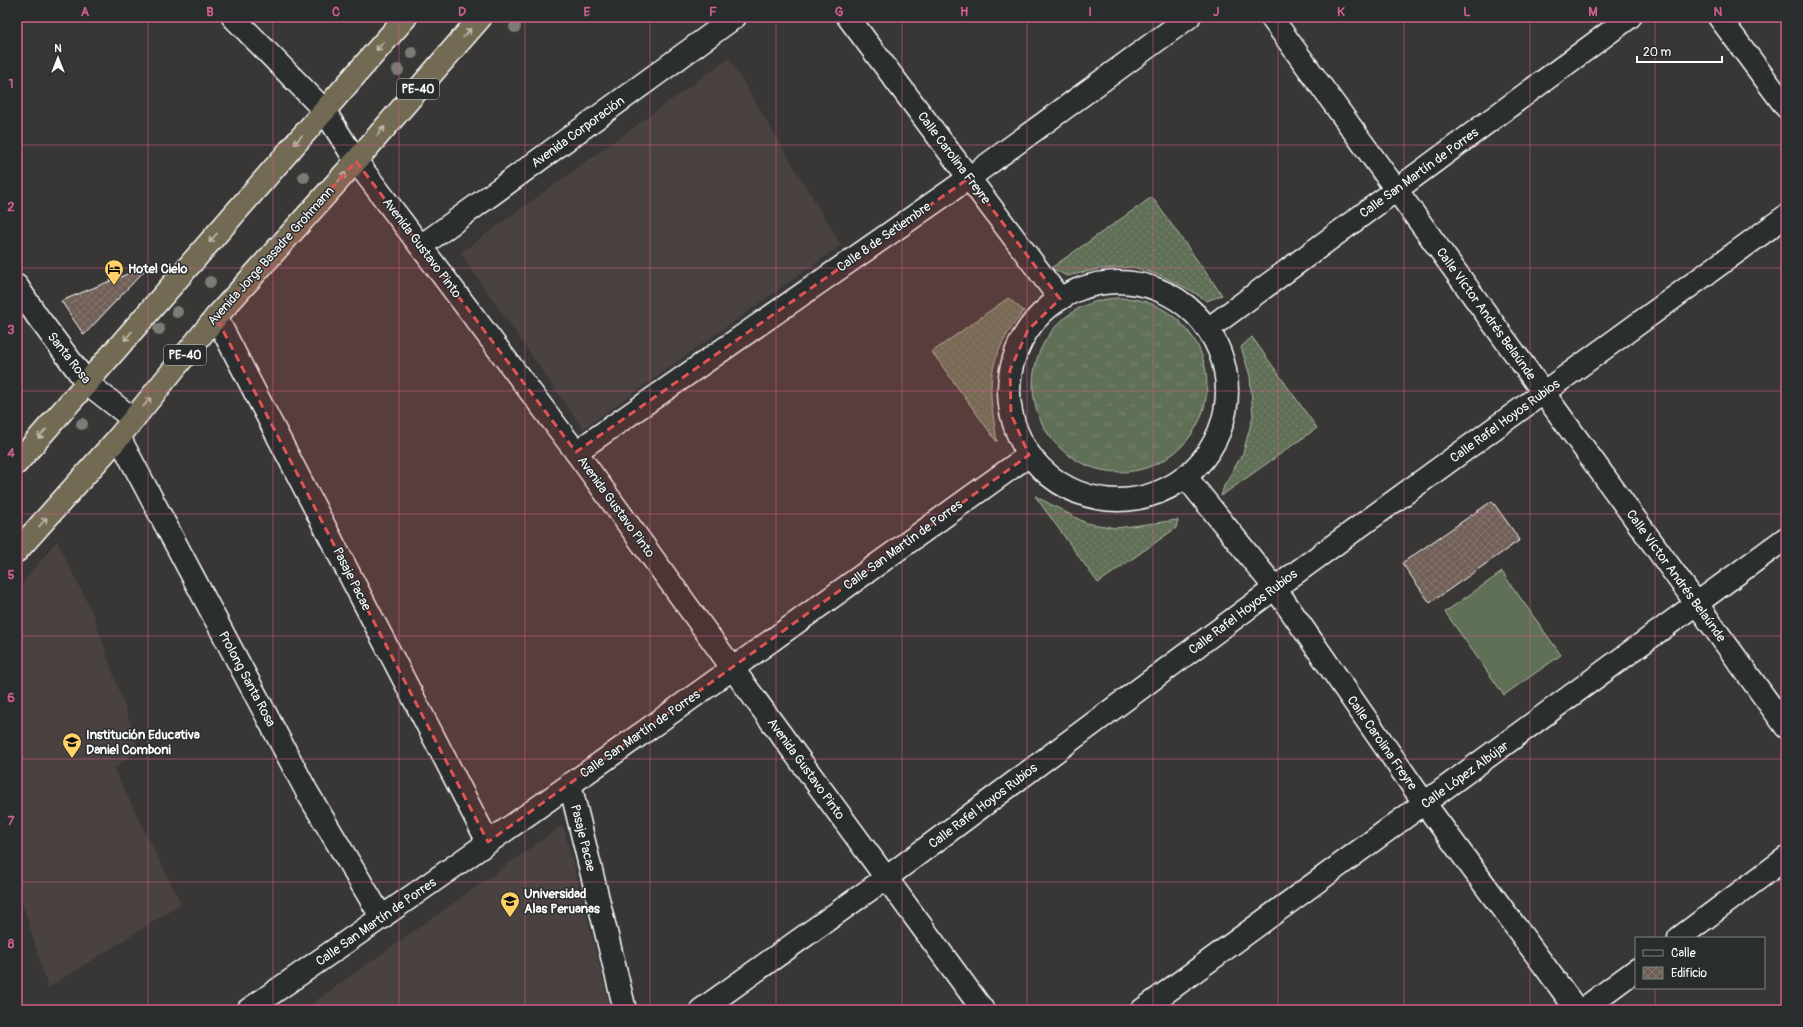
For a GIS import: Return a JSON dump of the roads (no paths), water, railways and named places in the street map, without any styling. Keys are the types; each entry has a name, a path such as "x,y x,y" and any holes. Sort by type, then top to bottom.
{"highway":[{"path":"17,463 406,17"},
{"name":"Avenida Jorge Basadre Grohmann","path":"17,551 119,437 216,317 356,161 481,17"}],"street":[{"name":"Avenida Gustavo Pinto","path":"233,17 324,110 356,161 576,452 983,1010"},
{"name":"Avenida Corporación","path":"421,246 735,17"},
{"name":"Calle Carolina Freyre","path":"848,17 1060,299"},
{"name":"Calle 8 de Setiembre","path":"576,452 969,178 1189,17"},
{"name":"Calle Víctor Andrés Belaúnde","path":"1271,17 1786,727"},
{"name":"Calle San Martín de Porres","path":"1208,329 1630,17"},
{"path":"1719,17 1786,107"},
{"name":"Calle Rafel Hoyos Rubios","path":"701,1010 886,878 1275,588 1544,394 1786,216"},
{"path":"1123,283 1143,286 1162,292 1180,301 1195,314 1208,329 1218,346 1224,364 1227,384 1227,403 1223,423 1214,443 1202,461 1186,477 1167,488 1147,496 1125,500 1103,499 1081,494 1061,485 1043,471 1029,455 1018,435 1011,414 1009,392 1010,370 1017,349 1028,330 1042,313 1060,299 1080,289 1101,284 1123,283"},
{"name":"Santa Rosa","path":"17,286 37,316 87,383 133,419"},
{"name":"Pasaje Pacae","path":"216,317 488,842"},
{"name":"Prolong Santa Rosa","path":"119,437 304,785 382,918"},
{"name":"Calle San Martín de Porres","path":"248,1010 382,918 733,669 1029,455"},
{"name":"Calle Carolina Freyre","path":"1186,477 1275,588 1425,804 1577,1010"},
{"name":"Calle López Albújar","path":"1142,1010 1786,538"},
{"name":"Pasaje Pacae","path":"570,784 625,1010"},
{"path":"1680,937 1786,858"},
{"path":"1582,1010 1635,971"}],"place":[{"name":"Hotel Cielo","path":"114,286"},
{"name":"Institución Educativa Daniel Comboni","path":"72,759"},
{"name":"Universidad Alas Peruanas","path":"510,918"}]}
